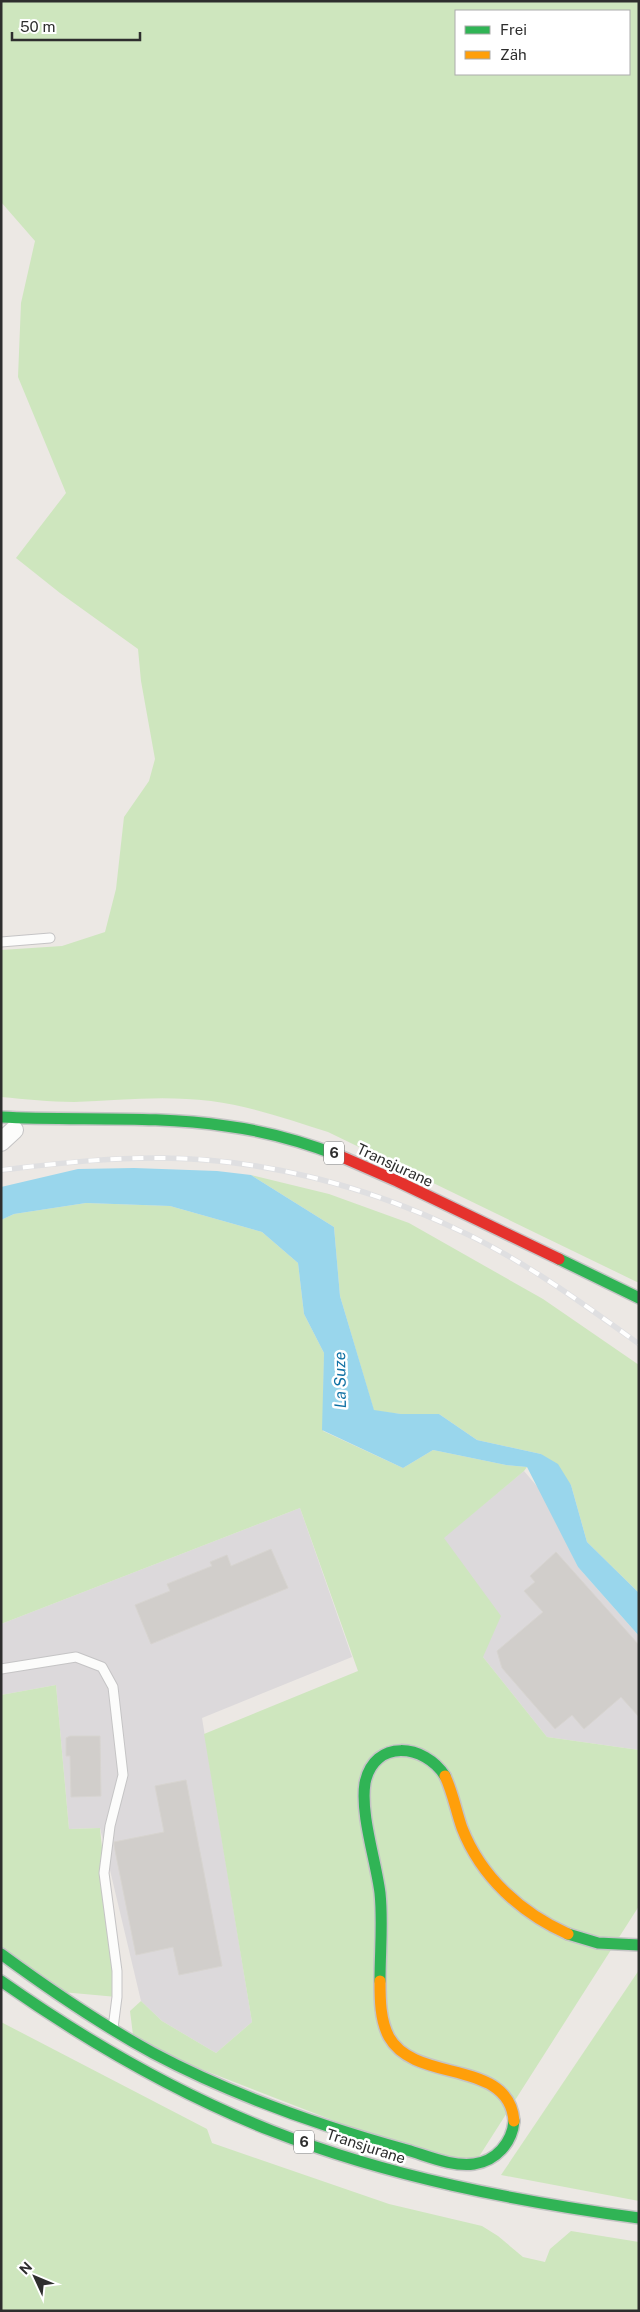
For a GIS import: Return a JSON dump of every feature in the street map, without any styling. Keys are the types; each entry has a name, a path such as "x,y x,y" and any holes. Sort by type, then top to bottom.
{"street":[{"name":"Transjurane","path":"1,1117 215,1125 258,1131 297,1141 330,1151 381,1174 639,1298"},
{"path":"1,1142 14,1130"},
{"path":"1,1954 59,1995 113,2028 176,2065 226,2088 371,2140 447,2160 475,2164 495,2156 511,2140 514,2118 507,2098 485,2080 414,2060 400,2051 387,2034 381,2008 381,1907 364,1803 364,1786 371,1769 386,1754 402,1749 421,1751 436,1764 448,1780 462,1829 477,1859 502,1889 530,1914 564,1932 594,1942 639,1945"},
{"name":"Transjurane","path":"1,1981 103,2048 252,2123 404,2174 491,2195 564,2208 639,2218"}],"lane":[{"path":"1,942 50,938"},
{"path":"1,1669 76,1657 102,1668 113,1688 123,1775 110,1826 104,1873 117,1971 117,1997 113,2028"}],"shaded area":[{"path":"524,1471 541,1491 578,1567 639,1636 639,1750 547,1737 483,1657 443,1538"},
{"path":"300,1508 352,1657 202,1718 252,2022 216,2053 162,2021 141,2001 100,1828 69,1829 56,1685 1,1695 1,1624"}],"green space":[{"path":"1,1 639,1 639,1283 328,1132 270,1114 226,1103 194,1099 142,1098 74,1102 1,1097 1,950 62,946 105,932 116,889 124,817 149,781 155,759 141,681 138,649 60,593 16,558 66,493 18,377 21,303 35,241 1,202"},
{"path":"251,1175 329,1194 409,1223 543,1299 639,1365 639,1593 587,1542 571,1485 541,1454 477,1440 439,1414 401,1414 374,1411 340,1296 334,1227"},
{"path":"86,1203 170,1206 262,1232 298,1263 304,1314 324,1353 323,1431 403,1468 433,1450 506,1465 527,1467 444,1538 501,1616 483,1657 547,1737 639,1750 639,1906 473,2166 422,2155 134,2043 130,2011 141,2001 162,2021 216,2053 252,2022 204,1734 358,1671 300,1508 1,1624 1,1220 14,1214"},
{"path":"56,1685 69,1829 100,1828 117,1997 51,1991 1,1954 1,1695"},
{"path":"639,1970 639,2201 501,2175"},
{"path":"1,2022 207,2129 212,2143 389,2204 482,2226 498,2236 523,2257 545,2262 550,2249 571,2231 639,2242 639,2311 1,2311"}],"water":[{"name":"La Suze","path":"134,1168 217,1171 251,1175 334,1227 340,1296 374,1410 401,1414 439,1414 477,1440 541,1454 558,1464 571,1485 587,1542 639,1593 639,1636 578,1567 527,1467 506,1465 433,1450 403,1468 322,1430 324,1353 304,1314 298,1263 262,1232 170,1206 86,1203 14,1214 1,1220 1,1187 78,1169"}],"building":[{"path":"271,1549 288,1588 151,1644 135,1605 170,1591 167,1584 212,1566 210,1562 227,1555 231,1566"},
{"path":"556,1552 639,1645 639,1717 621,1697 584,1729 572,1715 555,1729 502,1668 497,1651 543,1612 524,1591 535,1582 530,1576"},
{"path":"70,1736 100,1736 101,1796 71,1797 70,1756 66,1756 66,1738"},
{"path":"186,1780 222,1966 179,1975 173,1947 136,1955 114,1842 164,1832 155,1786"}],"railway":[{"path":"1,1170 102,1160 164,1158 239,1163 314,1178 386,1200 422,1214 480,1241 528,1267 639,1344"}],"traffic: fast":[{"path":"1,1117 142,1119 198,1123 241,1128 270,1134 340,1156"},
{"path":"559,1259 639,1298"},
{"path":"380,1981 381,1904 366,1823 365,1783 370,1768 378,1758 389,1753 401,1751 413,1752 425,1757 436,1765 445,1776"},
{"path":"568,1934 598,1943 639,1945"},
{"path":"1,1954 76,2006 153,2053 184,2069 246,2096 342,2131 440,2160 466,2165 482,2162 502,2150 510,2137 514,2121"},
{"path":"1,1981 65,2024 132,2064 201,2100 272,2131 361,2162 453,2185 546,2204 639,2218"}],"traffic: slow":[{"path":"445,1776 470,1846 491,1878 504,1892 534,1915 568,1934"},
{"path":"380,1981 380,2002 384,2024 389,2037 402,2052 419,2061 479,2079 496,2088 508,2101 514,2121"}],"traffic: jam":[{"path":"340,1156 397,1181 559,1259"}]}
